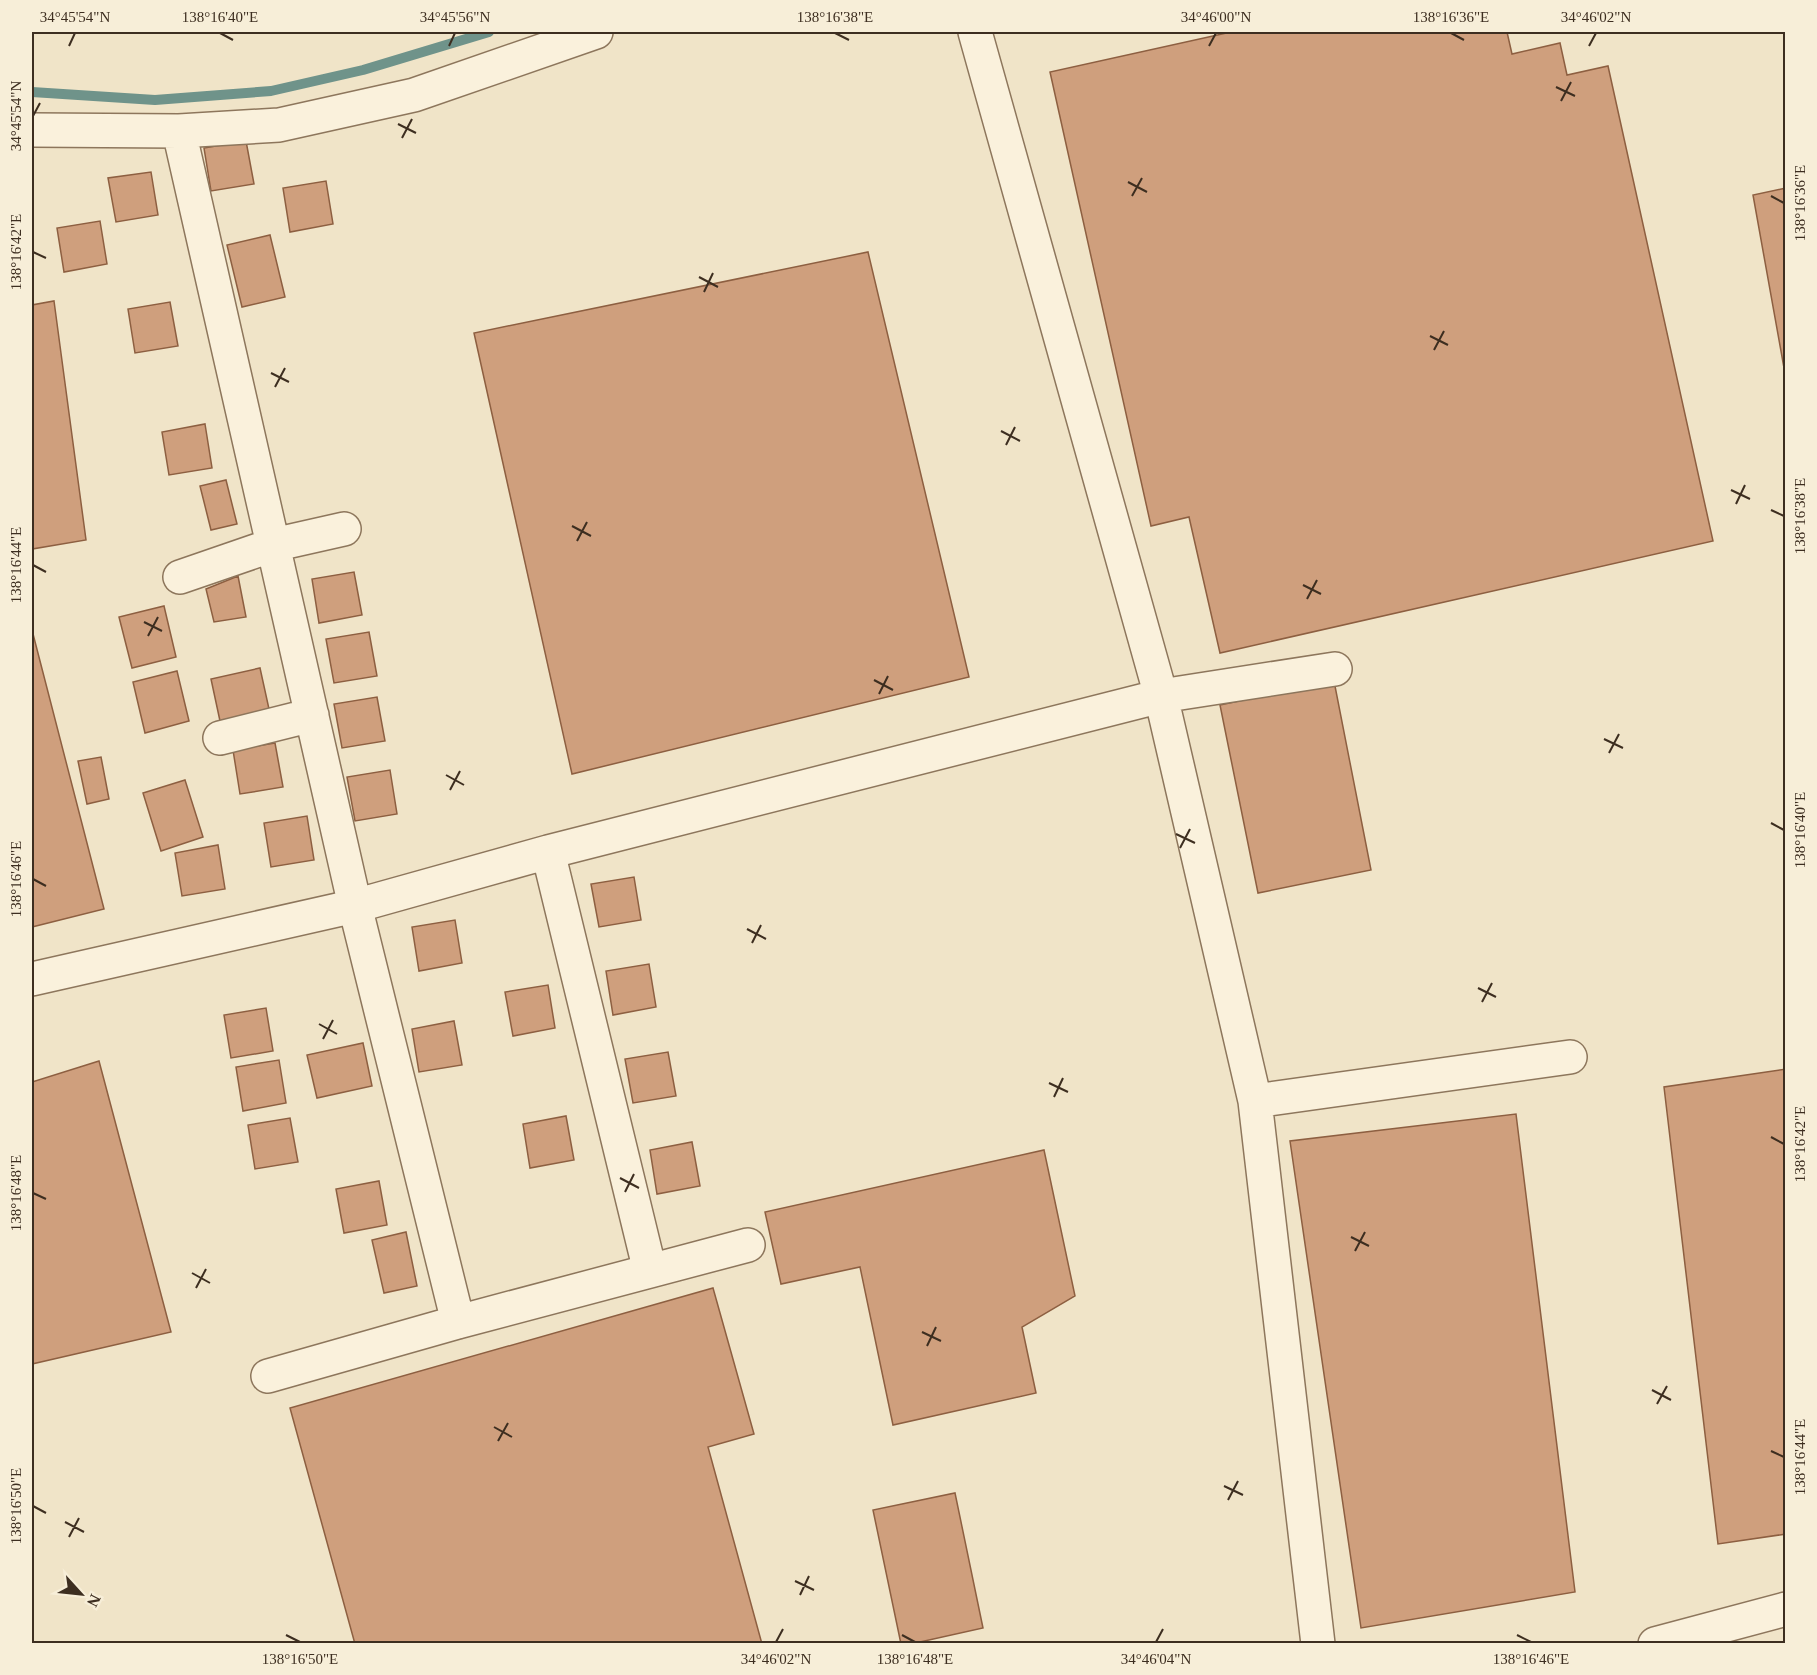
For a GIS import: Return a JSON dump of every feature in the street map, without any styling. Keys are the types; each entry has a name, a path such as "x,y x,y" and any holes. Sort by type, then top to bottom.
{"street":[{"path":"32,130 179,131 279,125 414,95 596,32"},
{"path":"975,32 1161,696 1256,1101 1317,1644"},
{"path":"179,131 355,906 458,1322"},
{"path":"180,577 273,546 344,529"},
{"path":"32,979 355,906 548,852 1161,696 1335,669"},
{"path":"220,738 312,715"},
{"path":"548,852 650,1270"},
{"path":"1256,1101 1570,1058"},
{"path":"268,1376 458,1322 748,1245"},
{"path":"1655,1644 1785,1609"}],"building":[{"path":"1231,32 1507,32 1512,54 1560,43 1567,75 1608,66 1713,541 1220,653 1189,517 1151,526 1050,72"},
{"path":"246,141 254,184 211,191 204,148"},
{"path":"151,172 158,215 116,222 108,178"},
{"path":"326,181 333,224 290,232 283,188"},
{"path":"1786,188 1786,379 1753,195"},
{"path":"100,221 107,264 64,272 57,228"},
{"path":"270,235 285,297 242,307 227,245"},
{"path":"868,252 969,677 572,774 474,333"},
{"path":"54,301 86,540 32,549 32,305"},
{"path":"170,302 178,346 135,353 128,309"},
{"path":"205,424 212,468 169,475 162,432"},
{"path":"226,480 237,524 211,530 200,486"},
{"path":"354,572 362,615 319,623 312,579"},
{"path":"238,576 246,617 214,622 206,589"},
{"path":"164,606 176,657 132,668 119,617"},
{"path":"32,630 104,909 32,927"},
{"path":"369,632 377,676 334,683 326,639"},
{"path":"260,668 269,709 220,721 211,679"},
{"path":"177,671 189,721 145,733 133,682"},
{"path":"1334,681 1371,870 1258,893 1220,705"},
{"path":"377,697 385,741 342,748 334,704"},
{"path":"275,743 283,787 240,794 233,750"},
{"path":"101,757 109,799 87,804 78,761"},
{"path":"390,770 397,814 355,821 347,777"},
{"path":"185,780 203,837 161,851 143,793"},
{"path":"307,816 314,860 271,867 264,823"},
{"path":"218,845 225,889 182,896 175,853"},
{"path":"634,877 641,920 599,927 591,884"},
{"path":"455,920 462,963 419,971 412,927"},
{"path":"649,964 656,1007 613,1015 606,971"},
{"path":"548,985 555,1028 513,1036 505,992"},
{"path":"266,1008 273,1051 231,1058 224,1015"},
{"path":"454,1021 462,1065 419,1072 412,1029"},
{"path":"363,1043 372,1086 317,1098 307,1055"},
{"path":"668,1052 676,1096 633,1103 625,1059"},
{"path":"279,1060 286,1103 243,1111 236,1067"},
{"path":"99,1061 171,1332 32,1364 32,1082"},
{"path":"1786,1069 1786,1534 1718,1544 1664,1087"},
{"path":"1516,1114 1575,1592 1361,1628 1290,1141"},
{"path":"566,1116 574,1160 530,1168 523,1124"},
{"path":"290,1118 298,1162 255,1169 248,1125"},
{"path":"692,1142 700,1186 657,1194 650,1150"},
{"path":"1044,1150 1075,1296 1022,1327 1036,1393 893,1425 860,1267 781,1284 765,1212"},
{"path":"379,1181 387,1225 344,1233 336,1189"},
{"path":"406,1232 417,1286 384,1293 372,1240"},
{"path":"713,1288 754,1434 708,1447 762,1644 355,1644 290,1408"},
{"path":"955,1493 983,1628 911,1644 901,1644 873,1510"}],"waterway":[{"path":"32,92 155,100 271,91 363,70 489,32"}]}
